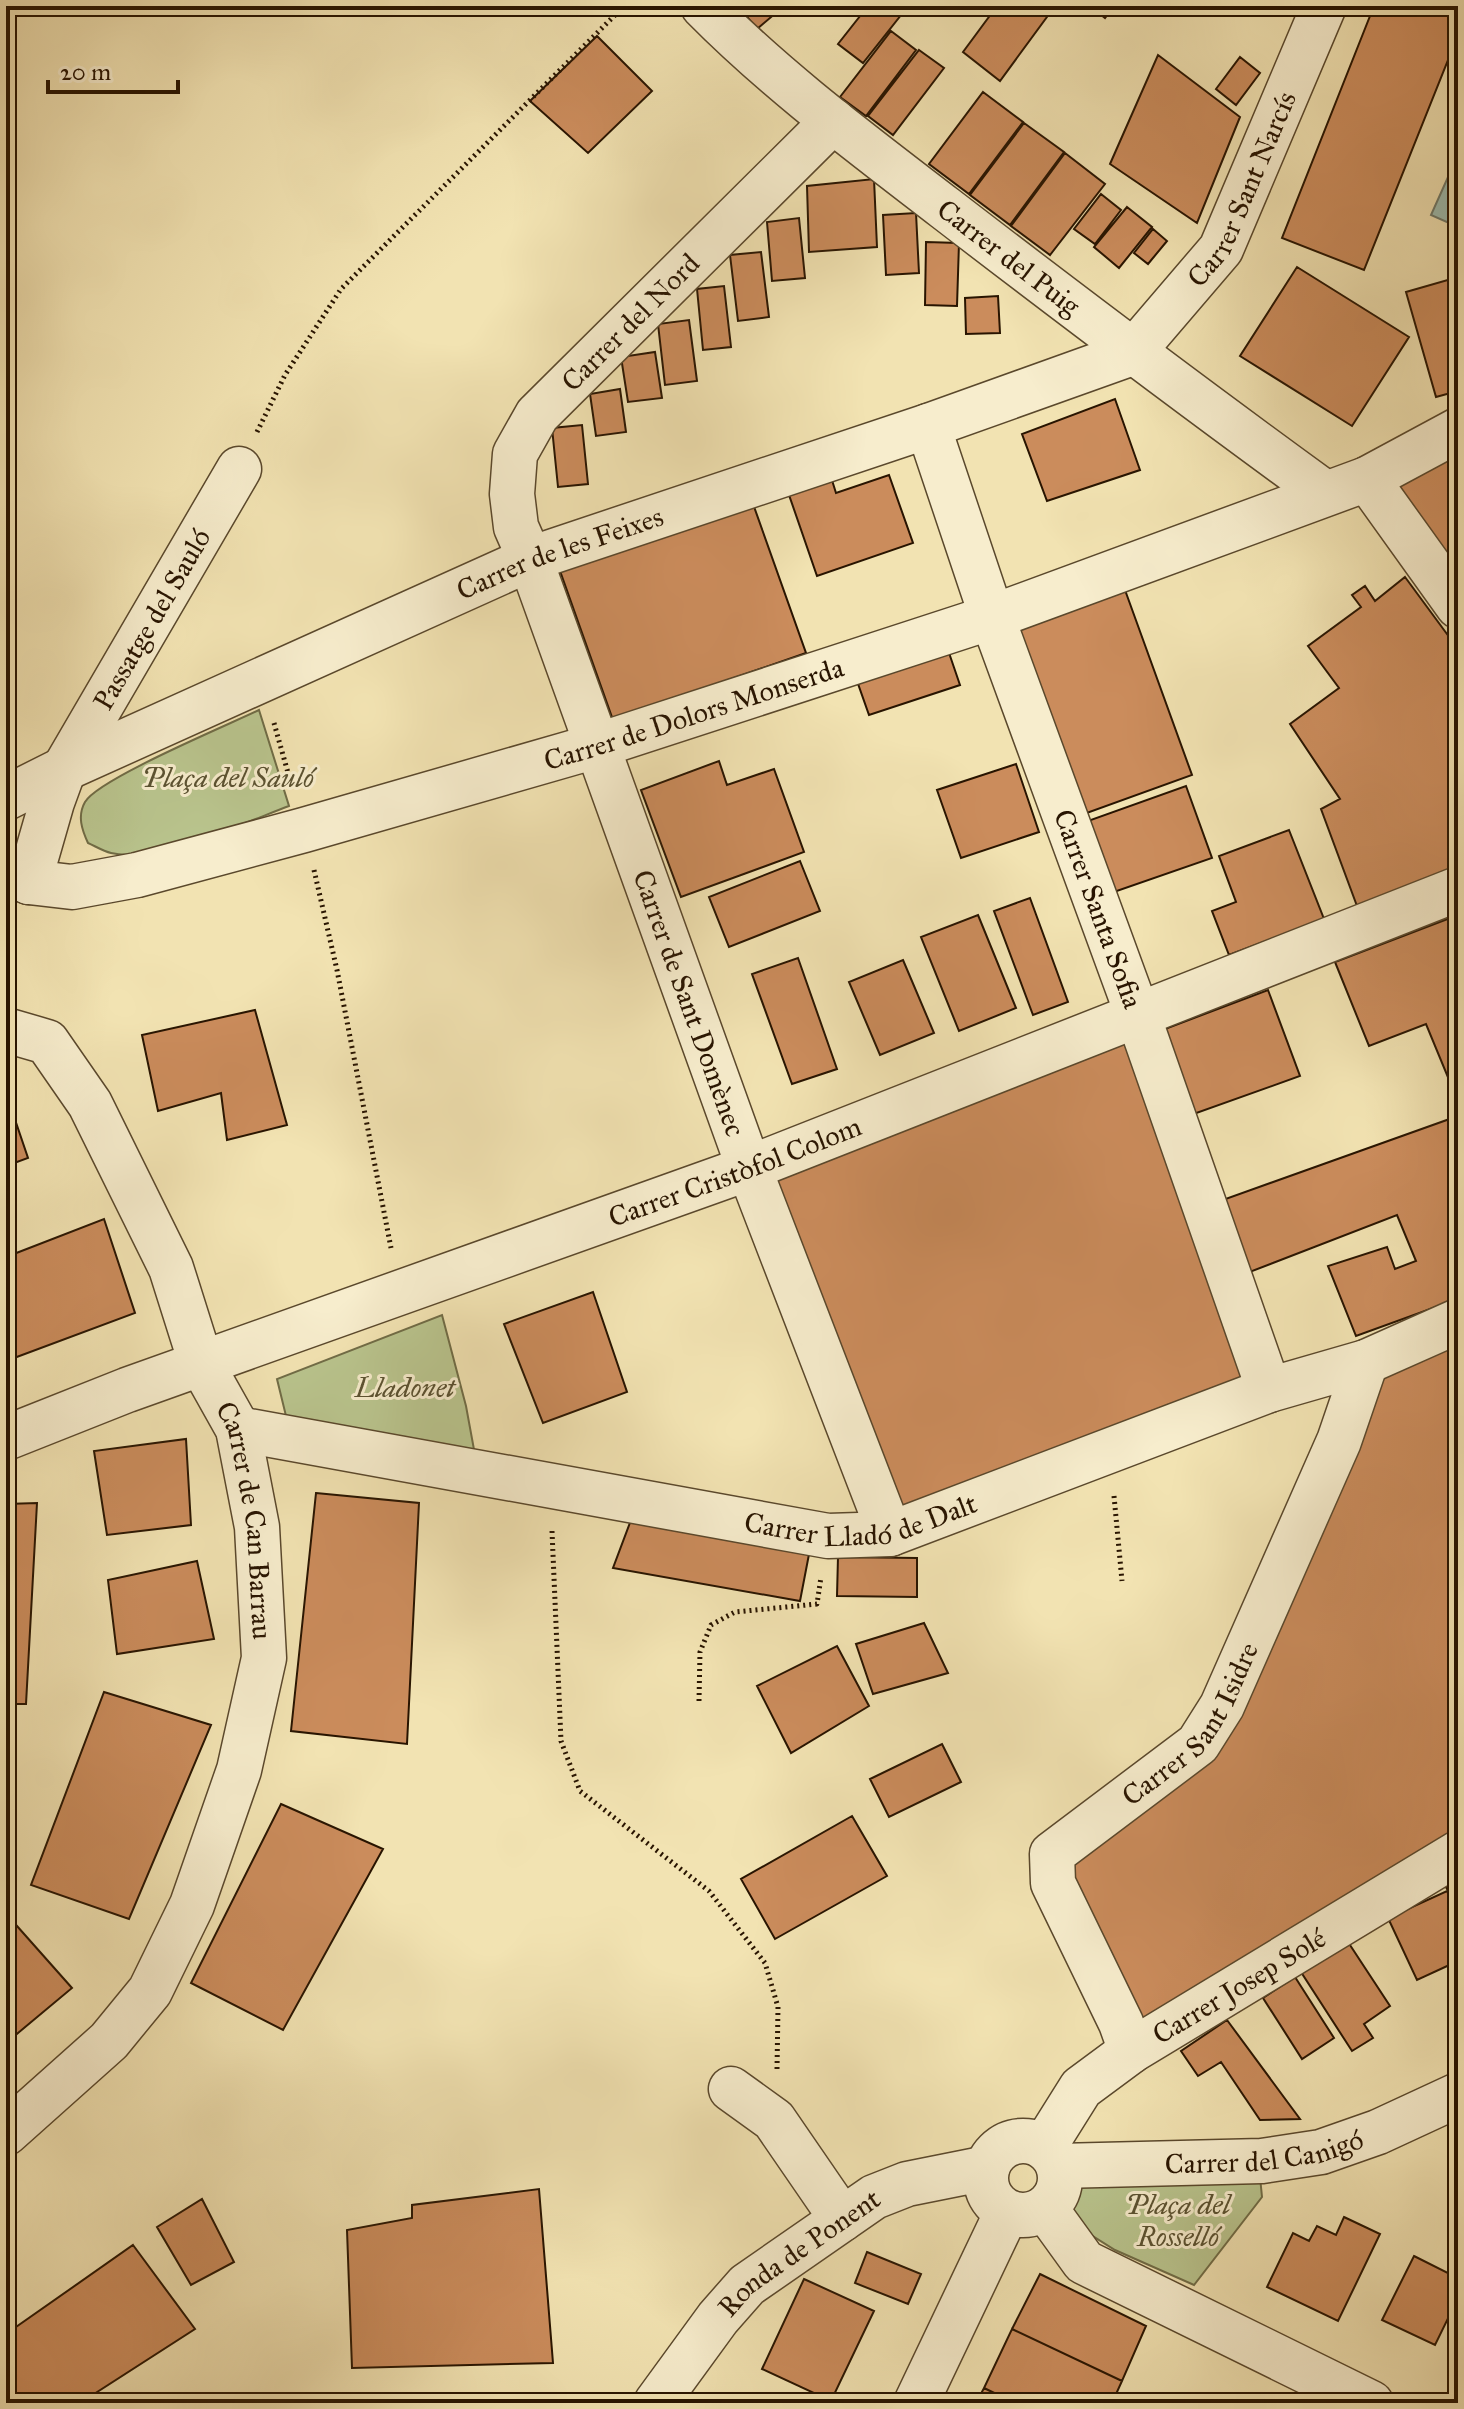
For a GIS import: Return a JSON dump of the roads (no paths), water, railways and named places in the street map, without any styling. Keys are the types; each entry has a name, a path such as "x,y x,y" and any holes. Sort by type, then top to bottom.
{"street":[{"name":"Carrer del Puig","path":"703,6 744,48 833,121 1132,353 1325,493"},
{"name":"Carrer Sant Narcís","path":"1132,353 1221,249 1324,6"},
{"name":"Carrer del Nord","path":"530,559 516,527 512,494 515,454 537,415 833,121"},
{"name":"Carrer de les Feixes","path":"6,798 530,559 928,426 1132,353"},
{"name":"Carrer Santa Sofia","path":"928,426 992,617 1138,1016 1269,1390"},
{"name":"Carrer de Dolors Monserda","path":"18,877 72,887 137,875 596,746 992,617 1367,479 1453,433"},
{"name":"Passatge del Sauló","path":"64,769 239,469"},
{"path":"1367,479 1458,606"},
{"name":"Carrer de Sant Domènec","path":"530,559 749,1168 890,1534"},
{"path":"18,877 64,769"},
{"name":"Carrer Cristòfol Colom","path":"6,1438 201,1363 749,1168 1458,889"},
{"name":"Carrer de Can Barrau","path":"6,1030 47,1042 90,1104 171,1268 201,1363 238,1429 257,1527 264,1658 239,1770 192,1905 150,1991 109,2041 6,2133"},
{"name":"Carrer Lladó de Dalt","path":"238,1429 828,1536 890,1534 1269,1390 1366,1362 1458,1321"},
{"name":"Carrer Sant Isidre","path":"1131,2051 1121,2023 1053,1883 1052,1854 1198,1744 1222,1706 1339,1441 1366,1362"},
{"name":"Carrer Josep Solé","path":"1052,2157 1081,2088 1131,2051 1458,1853"},
{"path":"731,2089 774,2120 842,2219"},
{"name":"Carrer del Canigó","path":"1052,2157 1262,2161 1321,2152 1378,2132 1458,2095"},
{"path":"916,2403 1026,2210 1056,2197 1059,2190 1052,2157 1030,2141 1014,2142 994,2154 987,2168 986,2185 993,2201 1026,2210 1084,2262 1371,2403"},
{"name":"Ronda de Ponent","path":"656,2403 718,2318 747,2285 874,2197 907,2184 987,2168"}],"water":[{"path":"1458,158 1458,227 1431,215"}],"park label":[{"name":"Plaça del Sauló","path":"228,777"},
{"name":"Lladonet","path":"405,1387"},
{"name":"Plaça del Rosselló","path":"1178,2220"}]}
